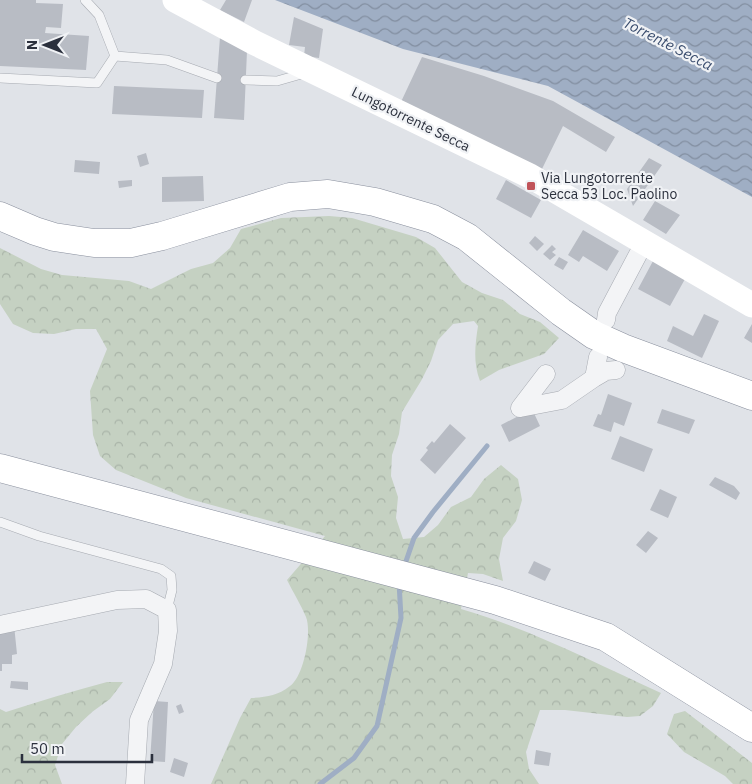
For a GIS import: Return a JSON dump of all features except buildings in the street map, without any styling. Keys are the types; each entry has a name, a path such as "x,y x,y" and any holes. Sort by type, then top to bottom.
{"highway":[{"path":"0,216 54,237 94,243 121,243 162,236 290,197 328,194 375,202 433,219 467,237 560,312 594,335 623,348 752,396"},
{"path":"0,468 495,600 606,636 752,728"}],"main road":[{"name":"Lungotorrente Secca","path":"175,0 254,43 530,176 752,305"}],"street":[{"path":"606,320 607,313 644,242"},
{"path":"594,378 598,356"},
{"path":"546,374 520,408 562,400 606,371 616,370"},
{"path":"0,625 117,600 146,599 166,610 168,631 163,664 139,720 135,784"}],"lane":[{"path":"85,0 99,14 115,56"},
{"path":"0,78 97,82 115,56"},
{"path":"115,56 167,60 217,78"},
{"path":"245,80 277,81 312,71"},
{"path":"0,522 39,536 161,569 171,576 172,590 166,610"}],"green space":[{"path":"329,216 352,218 416,237 435,248 462,282 482,293 503,300 520,314 540,322 559,338 544,354 499,370 480,381 475,354 478,326 474,321 453,324 438,340 431,361 421,381 402,412 399,434 392,455 391,476 398,497 396,518 403,539 424,537 438,525 451,507 471,497 484,479 501,465 518,479 522,500 516,521 503,538 499,559 503,581 483,574 468,573 461,609 537,636 661,693 653,706 640,716 627,717 565,710 540,710 526,752 529,769 539,784 211,784 240,718 251,698 281,692 295,681 299,673 306,653 308,624 304,612 287,580 325,536 186,498 116,470 100,456 93,435 90,391 107,349 96,329 76,329 54,334 33,333 13,324 0,304 0,248 41,269 62,275 129,281 151,289 191,269 213,263 230,248 241,229 281,218"},
{"path":"107,682 123,682 110,699 76,727 62,744 55,765 62,784 0,784 0,709 6,712"},
{"path":"685,711 752,763 752,784 733,784 725,776 684,752 667,734 674,714"}],"water":[{"name":"Torrente Secca","path":"275,0 752,0 752,197 548,86 403,49"}],"waterway":[{"path":"404,567 414,538 487,446"},
{"path":"320,784 354,758 377,726 401,618 399,582"}],"place":[{"name":"Via Lungotorrente Secca 53 Loc. Paolino","path":"531,186"}]}
